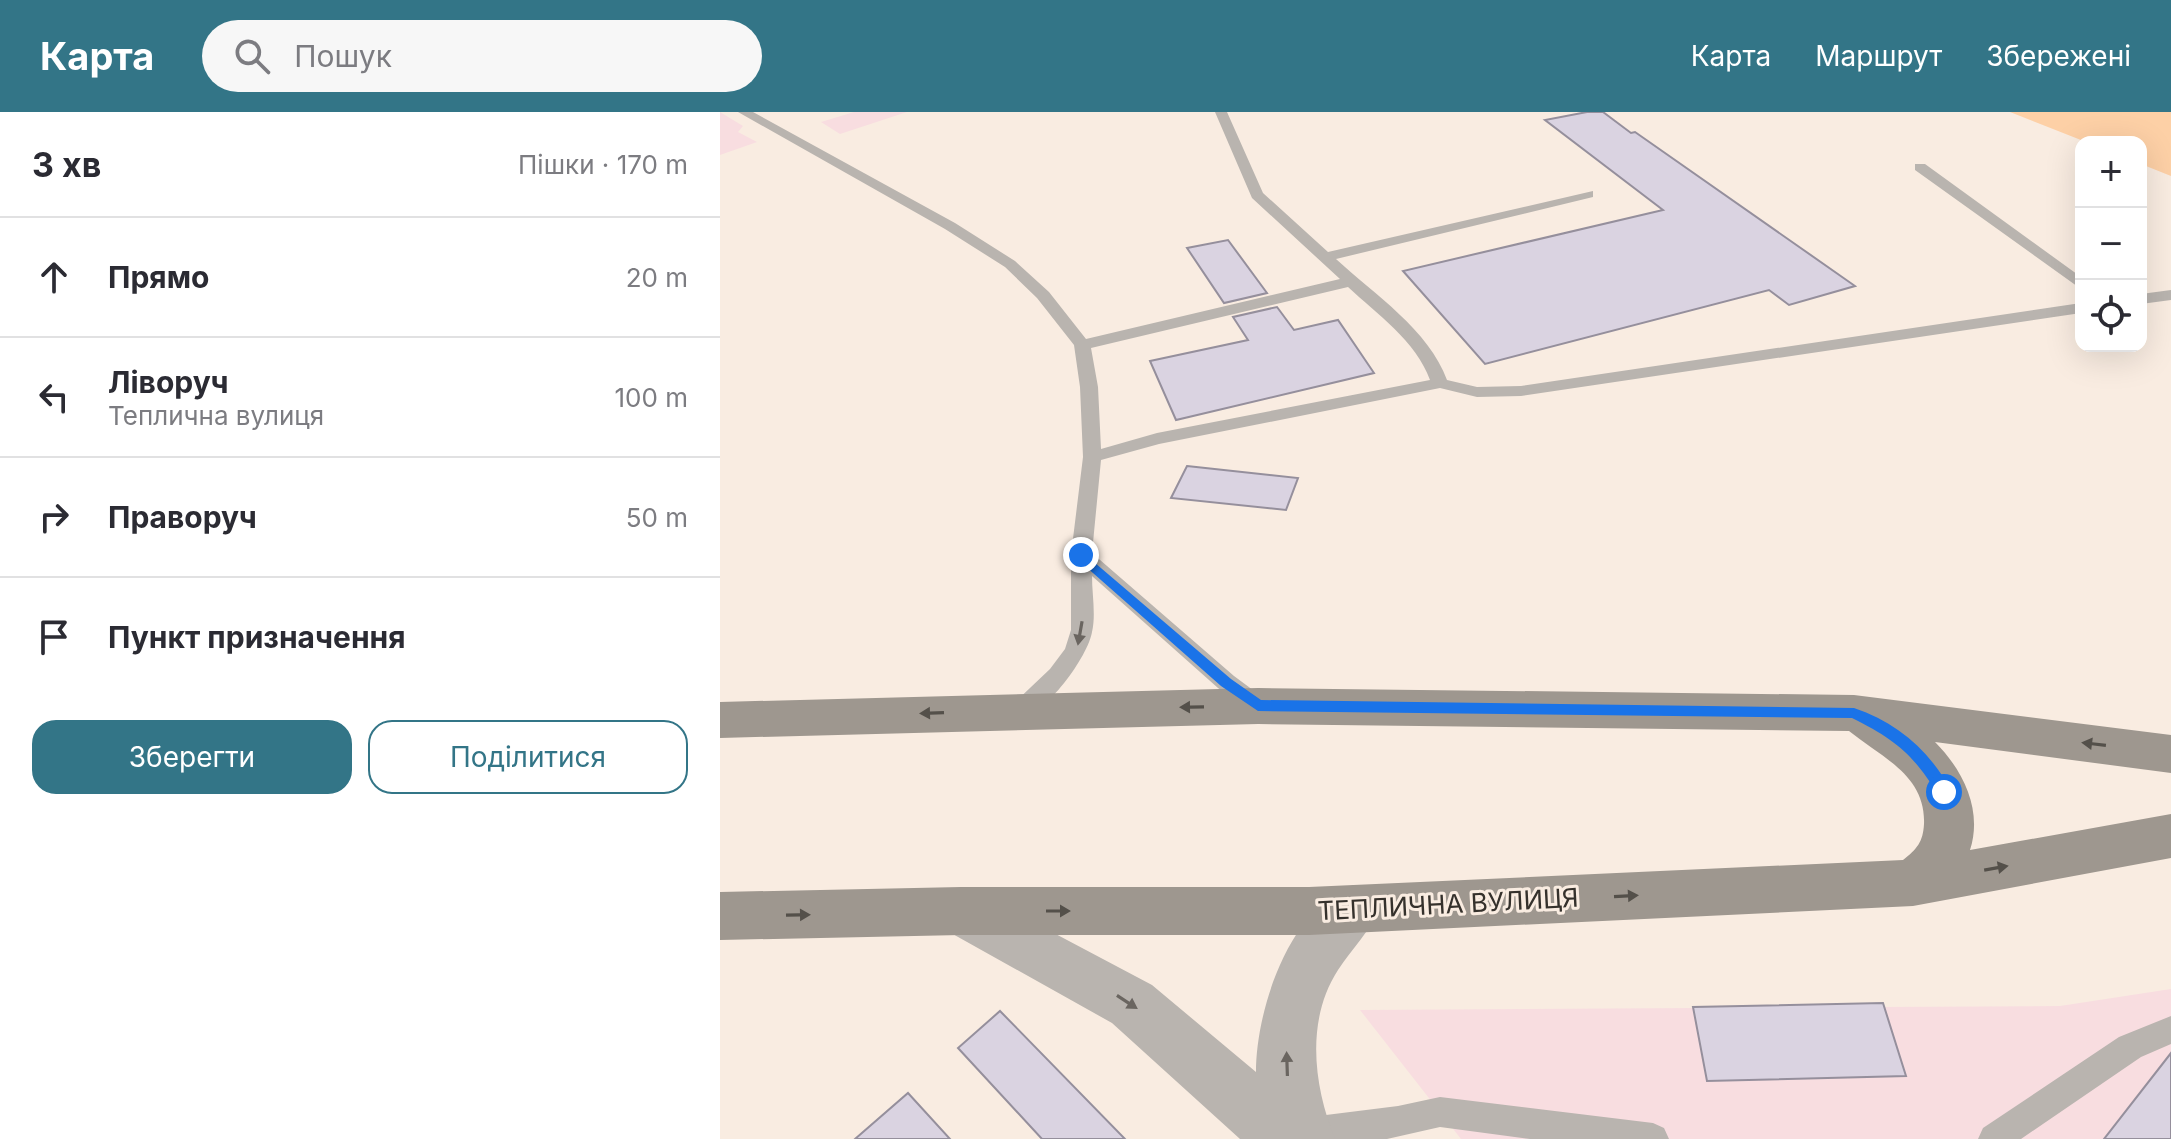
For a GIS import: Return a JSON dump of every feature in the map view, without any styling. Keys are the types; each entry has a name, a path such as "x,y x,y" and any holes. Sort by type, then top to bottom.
{"main road":[{"path":"720,720 1258,706 1854,713 2171,754"},
{"path":"1854,713 1892,731 1924,759 1944,792 1950,827 1940,859 1913,883"},
{"name":"ТЕПЛИЧНА ВУЛИЦЯ","path":"720,916 1353,909 1913,883 2171,836"}],"street":[{"path":"1297,1137 1285,1065 1287,1031 1295,998 1308,968 1353,909"},
{"path":"961,911 1132,1004 1297,1137"}],"lane":[{"path":"744,112 950,226 1010,264 1043,295 1082,345 1089,387 1092,457 1081,555 1082,630 1076,651 1058,675 1021,710"},
{"path":"1221,112 1257,195 1413,338 1433,364 1440,383"},
{"path":"1920,167 2075,280"},
{"path":"1325,257 1588,194"},
{"path":"1082,345 1351,281"},
{"path":"2147,298 2171,295"},
{"path":"1092,457 1157,439 1440,383 1477,392 1521,391 2075,309"},
{"path":"1081,555 1226,682 1258,706"},
{"path":"1994,1139 2130,1047 2171,1030"},
{"path":"1297,1137 1398,1122 1440,1112 1653,1139"}],"shaded area":[{"path":"720,112 743,126 738,132 757,142 720,155"},
{"path":"854,112 907,112 840,134 821,122"},
{"path":"2010,112 2171,112 2171,176 2147,166 2147,136 2075,138"},
{"path":"2171,989 2171,1139 1461,1139 1360,1010 2060,1006"}],"building":[{"path":"1603,112 1631,133 1635,132 1855,286 1789,305 1769,290 1485,364 1403,271 1663,210 1545,120"},
{"path":"1228,240 1267,293 1224,303 1187,248"},
{"path":"1277,307 1294,330 1338,320 1374,373 1176,420 1150,361 1248,340 1233,317"},
{"path":"1187,466 1298,478 1286,510 1171,498"},
{"path":"1883,1003 1906,1076 1707,1081 1693,1007"},
{"path":"1000,1011 1125,1139 1042,1139 958,1048"},
{"path":"2171,1053 2171,1139 2104,1139"},
{"path":"908,1093 950,1139 855,1139"}],"route":[{"path":"1081,555 1226,682 1258,706 1854,713 1892,731 1924,759 1944,792"}]}
